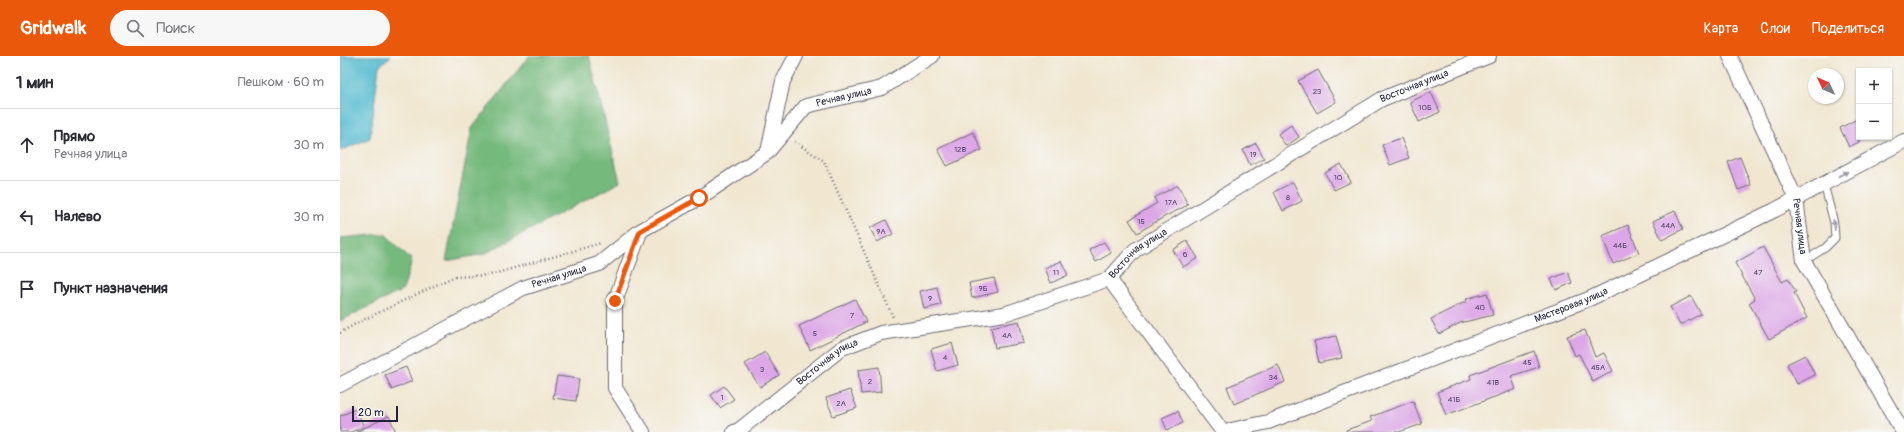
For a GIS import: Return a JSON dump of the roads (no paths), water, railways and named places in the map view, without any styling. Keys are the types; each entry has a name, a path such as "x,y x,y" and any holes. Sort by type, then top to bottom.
{"street":[{"path":"768,152 783,81 796,56"},
{"name":"Речная улица","path":"340,385 523,288 599,264 640,231 699,198 768,152 806,106 882,88 932,56"},
{"name":"Восточная улица","path":"738,431 842,348 881,333 1004,314 1109,279 1135,250 1382,99 1490,56"},
{"name":"Речная улица","path":"1730,56 1796,199 1804,261 1904,432"},
{"name":"Мастеровая улица","path":"1223,432 1273,427 1589,299 1796,199 1904,141"},
{"path":"640,231 615,301 615,388 643,432"},
{"path":"1109,279 1223,432"}],"lane":[{"path":"1804,261 1825,248 1835,238 1834,223 1824,184"}],"water":[{"path":"340,56 391,56 379,66 370,138 340,151"}]}
